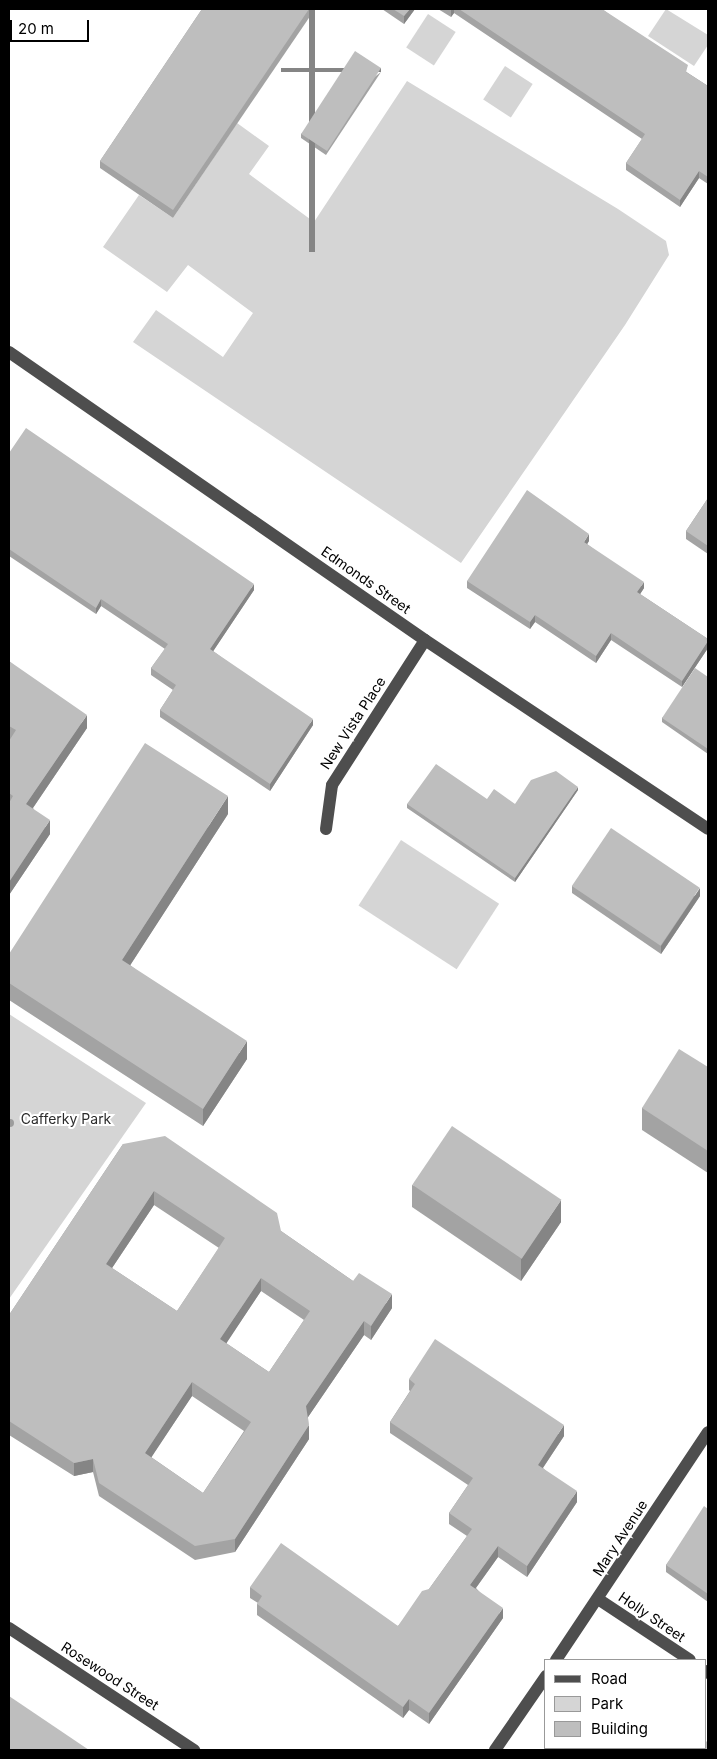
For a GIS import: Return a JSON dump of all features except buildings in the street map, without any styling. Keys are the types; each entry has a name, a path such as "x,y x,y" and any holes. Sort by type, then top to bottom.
{"street":[{"name":"Edmonds Street","path":"9,352 426,640 708,829"},
{"name":"New Vista Place","path":"326,829 332,785 426,640"},
{"name":"Mary Avenue","path":"557,1659 708,1432"},
{"name":"Holly Street","path":"598,1599 688,1659"},
{"name":"Rosewood Street","path":"9,1628 194,1750"},
{"path":"495,1750 544,1679"}],"green space":[{"path":"666,9 708,35 708,45 694,66 648,36"},
{"path":"428,14 456,32 434,66 406,48"},
{"path":"505,66 533,84 511,118 483,100"},
{"path":"407,81 618,209 666,241 669,255 625,325 461,563 133,342 156,310 223,357 253,313 188,265 167,292 103,247 139,195 173,218 237,123 269,146 249,174 314,222"},
{"path":"401,840 499,904 457,969 359,905"},
{"name":"Cafferky Park","path":"9,1014 146,1103 9,1299"}]}
